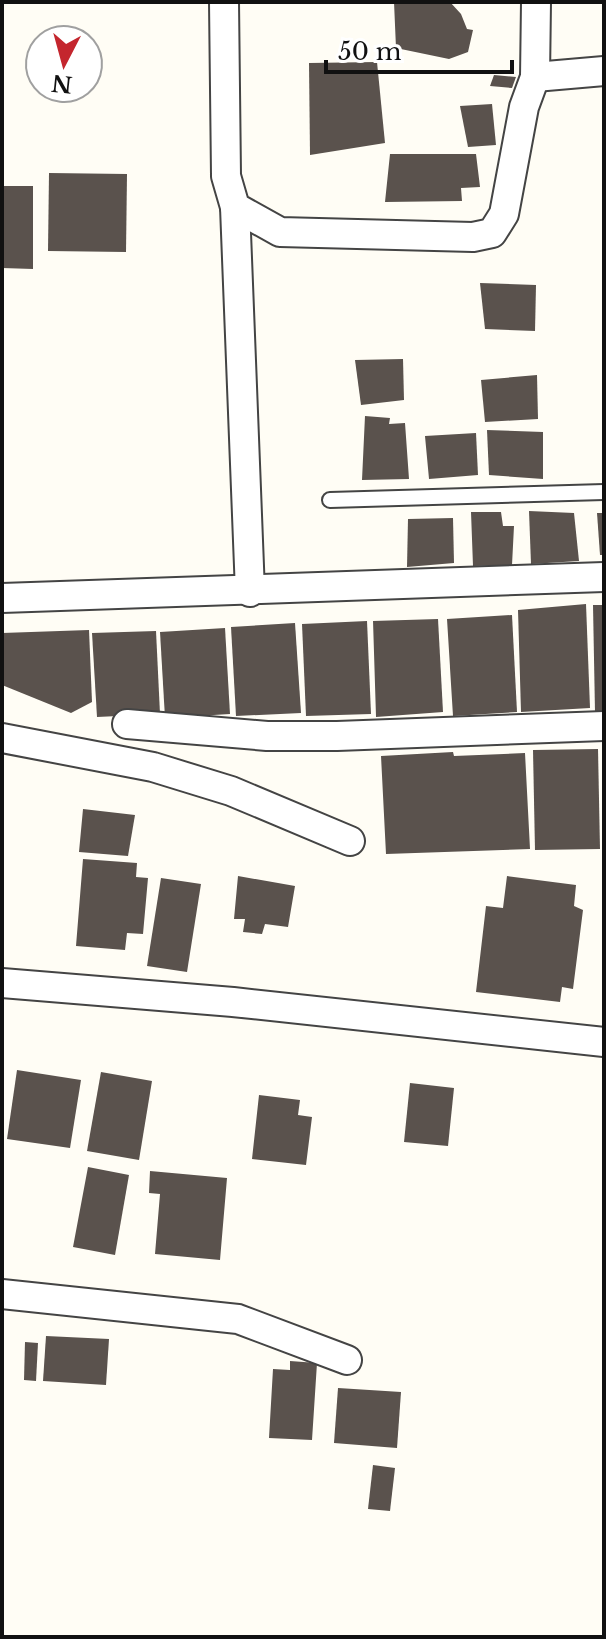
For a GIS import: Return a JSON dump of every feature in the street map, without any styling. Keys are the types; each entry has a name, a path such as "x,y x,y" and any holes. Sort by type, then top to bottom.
{"street":[{"path":"224,2 226,176 235,207 250,592"},
{"path":"235,207 280,232 473,237 492,233 504,214 524,107 535,77 536,2"},
{"path":"535,77 604,71"},
{"path":"5,592 250,592 413,581 604,577"},
{"path":"127,724 309,736 604,726"},
{"path":"2,738 153,767 231,791 350,841"},
{"path":"2,983 233,1002 604,1042"},
{"path":"2,1294 238,1319 347,1360"}],"lane":[{"path":"330,500 604,492"}],"building":[{"path":"394,2 450,2 461,14 467,29 473,30 468,52 449,59 396,48"},
{"path":"377,62 385,143 310,155 309,63"},
{"path":"494,75 516,77 512,88 490,86"},
{"path":"492,104 496,145 468,147 460,106"},
{"path":"390,154 476,154 480,187 461,188 462,201 385,202"},
{"path":"49,173 127,174 126,252 48,251"},
{"path":"2,186 33,186 33,269 2,268"},
{"path":"480,283 536,285 535,331 485,329"},
{"path":"403,359 404,400 361,405 355,360"},
{"path":"537,375 538,419 485,422 481,380"},
{"path":"365,416 390,418 389,424 405,423 409,479 362,480"},
{"path":"487,430 543,432 543,479 489,475"},
{"path":"476,433 478,475 429,479 425,436"},
{"path":"529,511 574,513 579,561 531,564"},
{"path":"471,512 501,512 503,526 514,526 512,565 473,566"},
{"path":"597,513 604,513 604,555 600,555"},
{"path":"453,518 454,563 407,567 408,519"},
{"path":"586,604 590,708 521,712 518,610"},
{"path":"593,605 604,605 604,711 595,712"},
{"path":"512,615 517,712 453,716 447,619"},
{"path":"438,619 443,712 376,717 373,621"},
{"path":"367,621 371,714 306,716 302,624"},
{"path":"295,623 301,713 236,716 231,627"},
{"path":"225,628 230,714 165,718 160,632"},
{"path":"89,630 92,702 71,713 2,685 2,633"},
{"path":"156,631 160,714 97,717 92,633"},
{"path":"598,749 600,849 535,850 533,750"},
{"path":"453,752 454,756 525,753 530,849 386,854 381,756"},
{"path":"83,809 135,815 128,856 79,852"},
{"path":"83,859 137,863 136,877 148,878 143,934 127,933 125,950 76,946"},
{"path":"238,876 295,886 288,927 265,924 262,934 243,932 245,919 234,919"},
{"path":"507,876 576,885 574,906 583,910 573,989 562,987 560,1002 476,992 486,906 503,908"},
{"path":"161,878 201,884 187,972 147,966"},
{"path":"17,1070 81,1080 70,1148 7,1139"},
{"path":"101,1072 152,1081 139,1160 87,1151"},
{"path":"410,1083 454,1088 448,1146 404,1142"},
{"path":"259,1095 300,1100 298,1115 312,1117 306,1165 252,1159"},
{"path":"88,1167 129,1175 115,1255 73,1247"},
{"path":"150,1171 227,1178 220,1260 155,1254 160,1194 149,1193"},
{"path":"46,1336 109,1339 106,1385 43,1381"},
{"path":"25,1342 38,1343 36,1381 24,1380"},
{"path":"290,1361 317,1363 312,1440 269,1438 273,1369 290,1370"},
{"path":"338,1388 401,1392 397,1448 334,1443"},
{"path":"373,1465 395,1468 390,1511 368,1509"}]}
